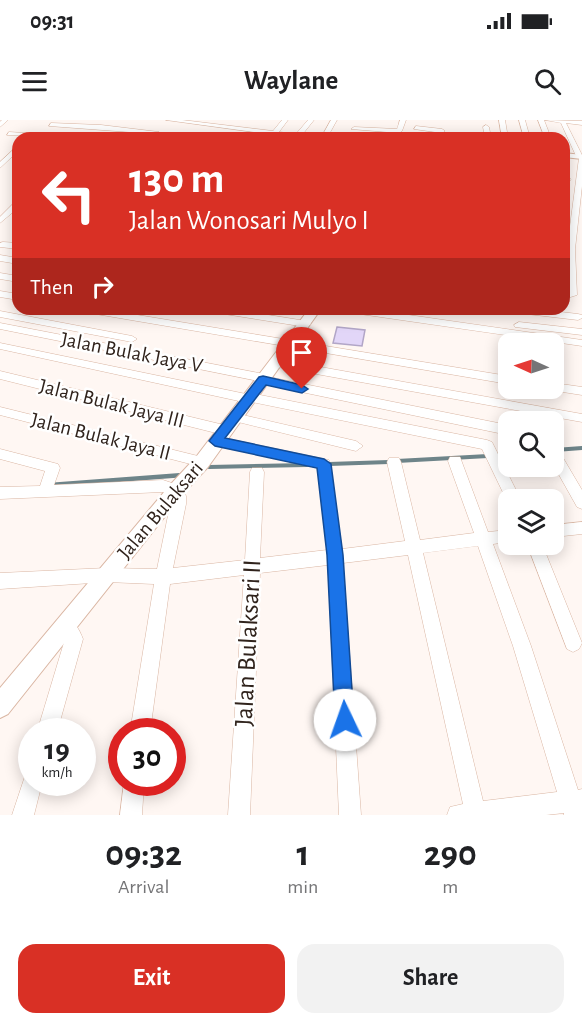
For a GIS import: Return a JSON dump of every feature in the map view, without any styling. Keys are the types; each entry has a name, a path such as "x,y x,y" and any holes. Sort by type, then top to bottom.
{"street":[{"path":"0,125 5,120"},
{"path":"94,132 113,120"},
{"path":"169,120 217,123 231,128 253,128 271,132"},
{"path":"231,128 240,120"},
{"path":"276,132 285,120"},
{"path":"352,132 358,120"},
{"path":"380,130 382,120"},
{"path":"354,129 400,131 403,120"},
{"path":"433,130 434,120"},
{"path":"548,120 582,123"},
{"path":"51,125 156,132"},
{"path":"486,127 487,132"},
{"path":"416,128 442,131"},
{"path":"570,136 581,157 574,198 576,213 574,232 570,243"},
{"path":"0,166 12,156"},
{"path":"0,221 12,210"},
{"path":"570,212 576,213"},
{"path":"570,231 574,232"},
{"path":"570,272 572,295 570,295"},
{"path":"0,314 132,339"},
{"path":"118,315 498,378"},
{"path":"250,315 306,324"},
{"name":"Jalan Bulaksari","path":"1,705 176,490 202,462 311,315"},
{"path":"388,315 582,343"},
{"path":"482,320 582,332"},
{"name":"Jalan Bulak Jaya V","path":"0,326 498,428"},
{"path":"0,346 487,445 509,489"},
{"path":"276,363 513,411"},
{"name":"Jalan Bulak Jaya III","path":"0,375 324,464 335,555"},
{"path":"564,388 582,391"},
{"name":"Jalan Bulak Jaya II","path":"0,411 202,462"},
{"path":"234,417 356,446"},
{"path":"564,417 582,418"},
{"path":"0,454 52,468 54,470 47,487"},
{"path":"394,462 415,547 470,814 576,805 522,645 455,461"},
{"name":"Jalan Bulaksari II","path":"239,815 250,567 257,472"},
{"path":"564,472 582,504"},
{"path":"0,493 47,487 163,486 176,490 179,504 164,577 142,718"},
{"path":"564,530 582,528"},
{"path":"0,581 107,575 164,577 498,537"},
{"path":"335,555 350,815"},
{"path":"538,555 573,643"},
{"path":"51,718 74,639 65,625"},
{"path":"23,815 28,796"},
{"path":"131,815 133,796"}],"building":[{"path":"337,327 365,330 362,346 333,343"}],"waterway":[{"path":"564,449 582,448"},
{"path":"397,461 488,456"},
{"path":"329,464 389,462"},
{"path":"209,467 307,465"},
{"path":"50,485 183,475"}],"route":[{"path":"302,389 263,380 215,441 324,464 335,555 345,720"}]}
